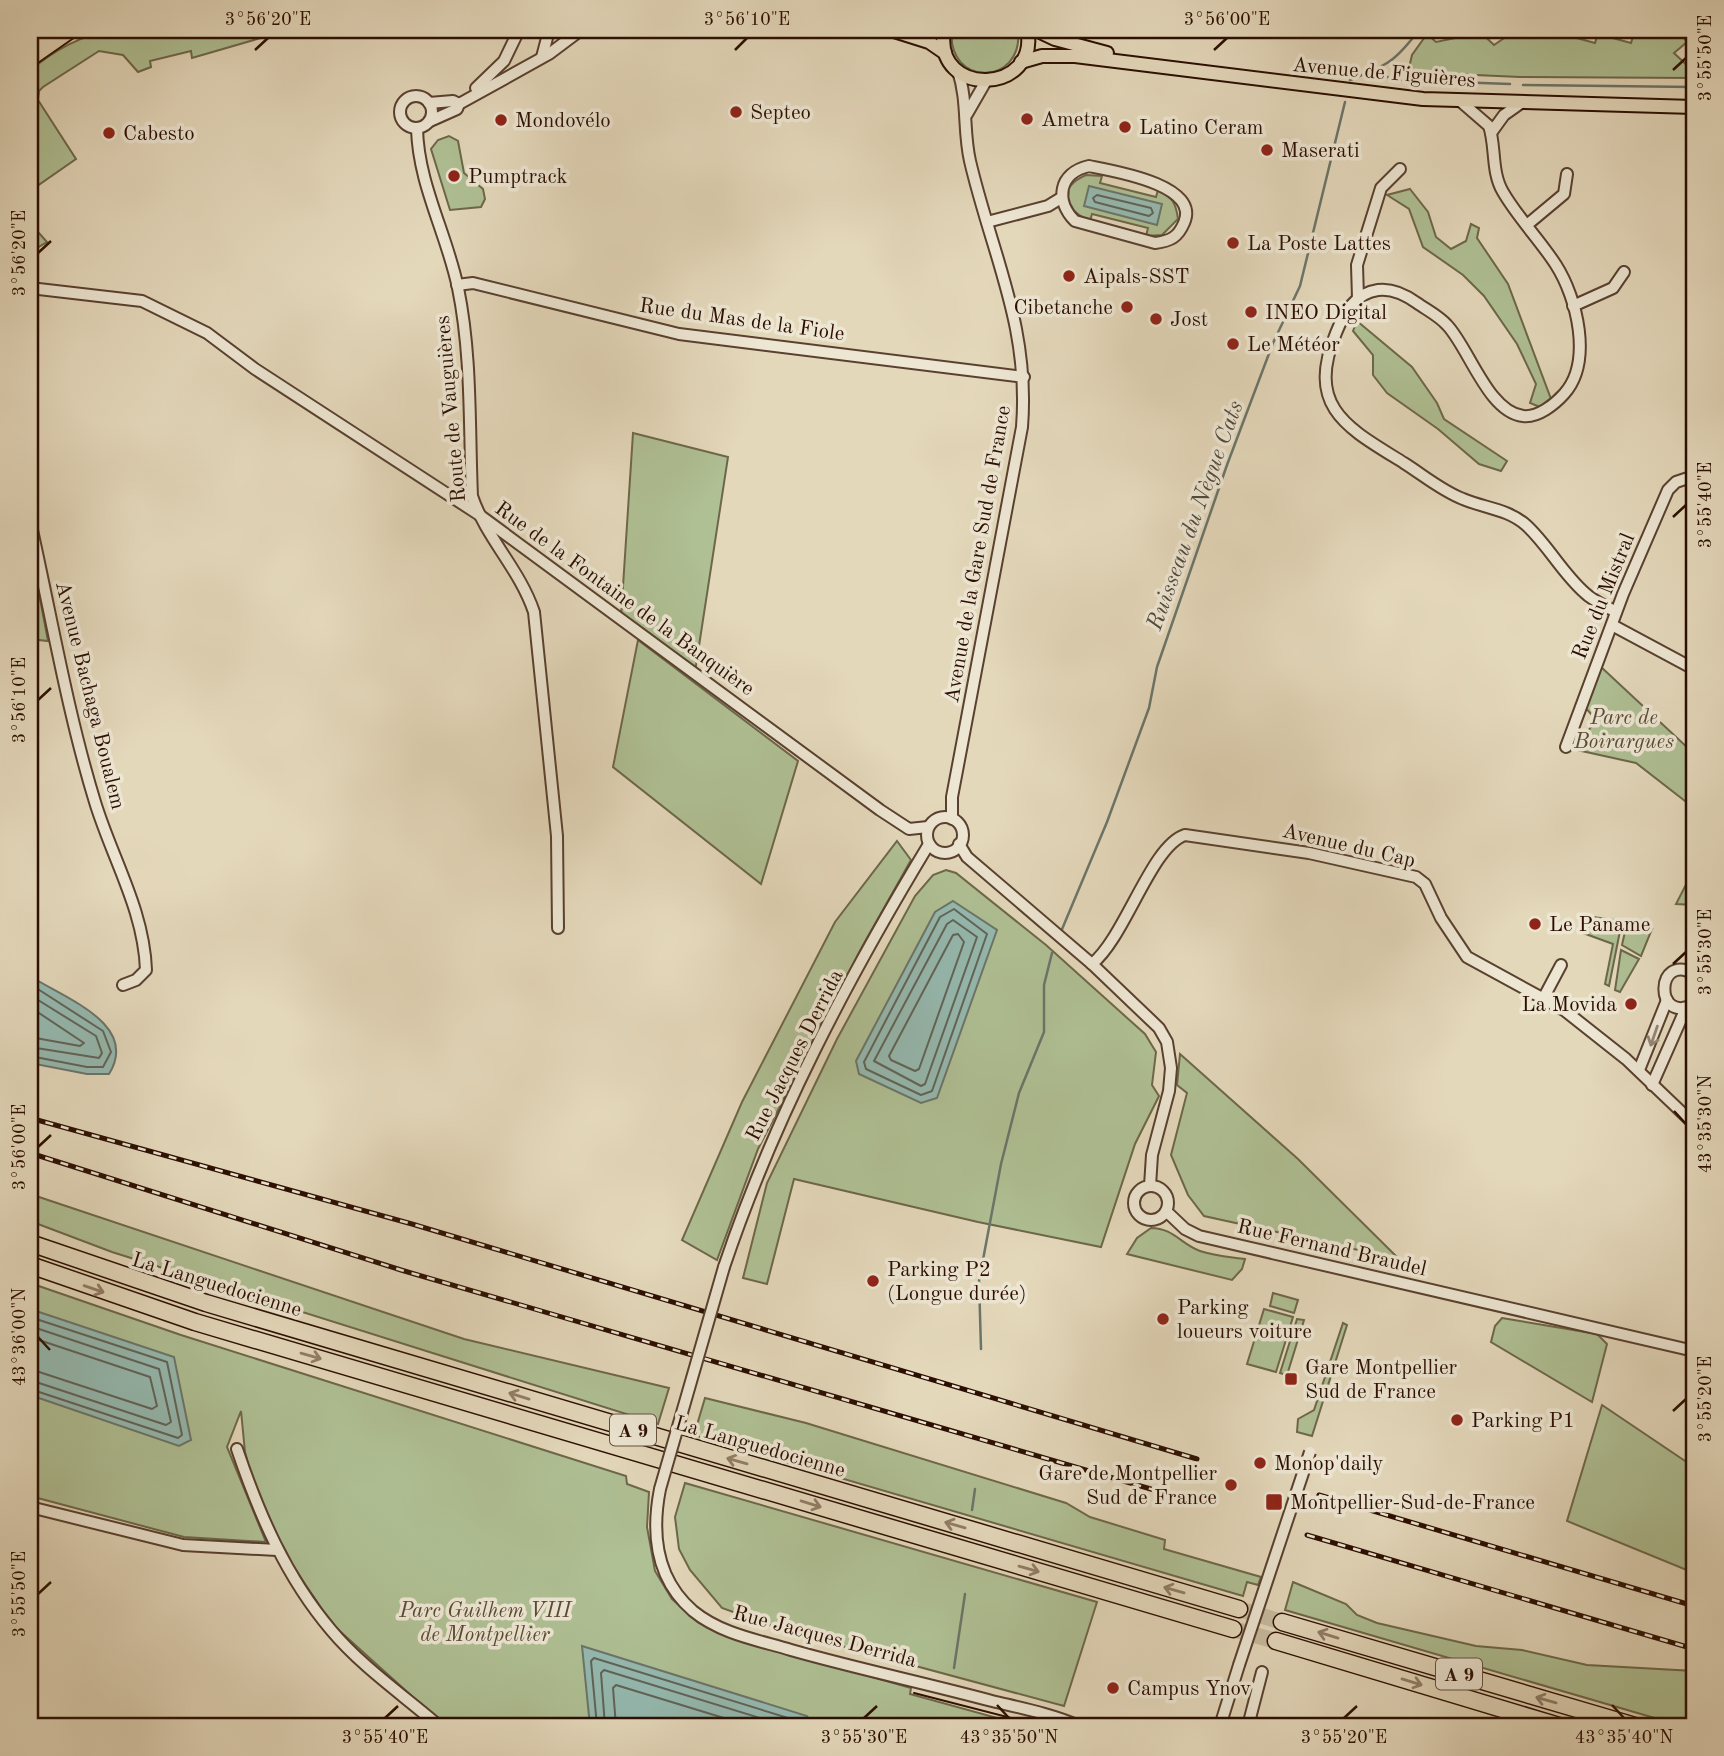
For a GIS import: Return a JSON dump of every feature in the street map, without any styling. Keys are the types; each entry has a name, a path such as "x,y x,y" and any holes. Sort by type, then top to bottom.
{"highway":[{"path":"30,47 49,30"},
{"name":"La Languedocienne","path":"30,1243 206,1303 1239,1609"},
{"name":"La Languedocienne","path":"30,1265 195,1322 1233,1629"},
{"name":"A 9","path":"1282,1622 1635,1726"},
{"name":"A 9","path":"1276,1641 1559,1726"}],"main road":[{"path":"30,61 74,30"},
{"path":"891,30 929,42 945,53 958,71 986,81 1012,72 1021,62 1027,49 1027,30"},
{"path":"944,30 945,53"},
{"name":"Avenue de Figuières","path":"1036,30 1055,39 1114,55 1124,61"},
{"name":"Avenue de Figuières","path":"1021,62 1064,55 1350,91 1459,100 1694,107"},
{"name":"Avenue de Figuières","path":"1641,105 1694,101"}],"street":[{"path":"471,97 475,88 487,81 504,61 519,30"},
{"path":"459,104 453,101 429,103 414,96 402,106 403,122 417,128 457,108 459,104 557,48 581,30"},
{"path":"542,57 545,34"},
{"path":"545,34 557,48"},
{"name":"Avenue de la Gare Sud de France","path":"947,818 1022,427 1024,377 1019,336 969,159 967,114 958,71"},
{"path":"967,114 986,81"},
{"path":"1459,100 1482,117 1491,133 1492,157 1502,191 1558,268 1573,306 1580,355 1573,381 1551,407 1524,417 1504,407 1491,393 1446,323 1405,295 1391,290 1378,290 1358,298 1343,316 1325,370 1330,402 1342,421 1463,499 1507,513 1525,524 1586,595 1616,612"},
{"path":"429,103 433,112 430,121"},
{"path":"1491,133 1504,115 1521,103"},
{"name":"Route de Vauguières","path":"417,128 419,158 457,285 467,367 472,496 478,514 524,584 534,612 557,836 558,928"},
{"path":"987,222 1048,206 1061,198 1069,178 1089,166 1166,187 1179,196 1187,208 1186,219 1178,235 1168,241 1156,243 1075,221 1067,213 1061,198"},
{"path":"1358,298 1357,265 1381,188 1400,169"},
{"path":"1528,224 1564,194 1567,174"},
{"path":"1573,306 1613,288 1624,272"},
{"name":"Rue du Mas de la Fiole","path":"457,285 473,284 679,334 1024,377"},
{"name":"Rue de la Fontaine de la Banquière","path":"30,288 142,301 186,320 478,514 880,810 909,828 928,827"},
{"name":"Rue du Mistral","path":"1566,747 1616,612 1668,490 1676,482 1694,475"},
{"name":"Avenue Bachaga Boualem","path":"30,521 80,748 95,804 130,895 145,951 146,970 136,980 123,985"},
{"path":"1612,625 1694,670"},
{"path":"950,849 961,827 947,818 928,827 929,844 967,857 1150,1016 1163,1035 1170,1056 1169,1091 1152,1155 1150,1186"},
{"name":"Avenue du Cap","path":"1092,964 1111,945 1167,845 1185,835 1309,853 1416,877 1425,884 1441,918 1467,957 1544,997 1639,1070 1694,1124"},
{"name":"Rue Jacques Derrida","path":"929,844 820,1041 750,1189 724,1267 660,1489 654,1536 662,1568 692,1610 721,1628 860,1669 919,1681 1079,1726"},
{"name":"Rue Jacques Derrida","path":"914,868 950,849"},
{"path":"1544,997 1561,965"},
{"path":"1652,1084 1690,1006 1675,1007 1667,1000 1663,984 1669,975 1679,970 1694,974"},
{"path":"1639,1070 1667,1000"},
{"path":"1150,1186 1160,1189 1167,1196 1166,1211 1152,1220 1138,1214 1134,1204 1137,1194 1150,1186"},
{"name":"Rue Fernand Braudel","path":"1166,1211 1185,1229 1199,1236 1694,1351"},
{"path":"237,1449 258,1510 277,1550 330,1629 439,1726"},
{"path":"1220,1726 1310,1452"},
{"path":"30,1507 183,1545 277,1550"},
{"path":"1248,1726 1262,1672"}],"green space":[{"path":"288,30 192,58 191,51 150,61 151,67 138,72 123,55 99,51 43,87 39,91 38,100 76,159 33,189 30,198 30,71 68,45 91,35 113,31"},
{"path":"952,30 1018,30 1017,49 1009,62 998,70 985,73 972,70 961,62 953,49"},
{"path":"1461,30 1478,30 1494,45 1516,30 1575,30 1573,37 1595,43 1599,30 1611,30 1609,37 1631,43 1635,30 1688,30 1683,37 1687,42 1674,53 1694,72 1694,78 1520,77 1408,72 1412,55 1427,34 1436,42 1455,38"},
{"name":"Pumptrack","path":"449,136 458,141 464,173 483,189 485,199 481,207 450,210 431,149 438,140"},
{"path":"1086,175 1102,176 1100,183 1156,197 1158,190 1173,202 1178,219 1162,235 1146,236 1148,228 1092,214 1090,221 1075,211 1067,199 1070,186"},
{"path":"1410,189 1428,212 1436,237 1451,249 1466,241 1471,224 1479,228 1477,238 1508,284 1551,399 1540,407 1530,403 1536,384 1517,344 1484,296 1463,275 1423,247 1409,209 1387,195"},
{"path":"30,223 47,242 30,252"},
{"path":"1357,321 1412,367 1437,403 1444,419 1507,461 1501,471 1479,464 1438,429 1387,393 1373,375 1373,355 1353,331"},
{"path":"633,433 728,457 695,672 621,617"},
{"path":"30,546 48,641 30,639"},
{"path":"638,640 798,761 761,884 613,767"},
{"name":"Parc de Boirargues","path":"1600,666 1690,750 1694,747 1694,808 1636,763 1568,748 1573,737 1585,735 1591,727 1592,715 1584,706"},
{"path":"897,841 911,860 862,947 758,1149 717,1260 682,1240 742,1102 835,922"},
{"path":"1694,869 1694,905 1676,904"},
{"path":"946,870 956,873 1046,945 1145,1034 1156,1052 1152,1085 1159,1096 1135,1144 1101,1247 978,1222 794,1179 767,1284 743,1278 767,1183 837,1039 915,896 933,875"},
{"path":"1586,916 1622,921 1609,986 1605,984 1613,944 1583,933"},
{"path":"1626,927 1652,929 1641,956 1622,945"},
{"path":"1621,950 1639,959 1620,992 1615,990"},
{"path":"1180,1054 1298,1159 1399,1259 1204,1216 1188,1195 1171,1155 1187,1093 1177,1085"},
{"path":"30,1194 464,1339 669,1388 658,1424 112,1252 30,1221"},
{"path":"1151,1228 1171,1233 1200,1251 1245,1259 1242,1269 1232,1280 1127,1254 1137,1238"},
{"name":"Parc Guilhem VIII de Montpellier","path":"30,1283 181,1335 626,1476 627,1484 649,1492 647,1527 655,1571 672,1599 699,1623 732,1637 911,1688 910,1694 1026,1726 445,1726 333,1625 281,1549 258,1501 245,1452 241,1411 227,1447 266,1542 184,1537 30,1496"},
{"path":"1273,1293 1298,1300 1294,1313 1270,1306"},
{"path":"1264,1309 1293,1317 1276,1372 1247,1364"},
{"path":"1502,1318 1597,1334 1607,1344 1592,1402 1491,1342 1495,1326"},
{"path":"1297,1319 1304,1320 1287,1375 1280,1373"},
{"path":"1343,1323 1347,1325 1312,1436 1297,1432 1298,1419 1314,1410"},
{"path":"705,1398 806,1423 1066,1503 1090,1517 1165,1540 1164,1549 1261,1577 1258,1585 1247,1582 1243,1596 694,1435"},
{"path":"1602,1405 1694,1467 1694,1573 1567,1521"},
{"path":"685,1483 1097,1602 1064,1706 786,1631 722,1608 690,1570 679,1549 675,1517"},
{"path":"1293,1582 1346,1604 1357,1615 1377,1623 1476,1646 1522,1650 1587,1665 1694,1671 1694,1726 1682,1726 1285,1610"}],"water":[{"path":"1089,186 1162,204 1157,225 1084,206"},
{"path":"953,901 997,930 937,1098 921,1103 859,1074 856,1061 935,912"},
{"path":"30,976 78,1003 107,1027 115,1041 116,1056 109,1074 87,1074 30,1063"},
{"path":"30,1309 174,1357 191,1440 179,1446 30,1395"},
{"path":"582,1646 807,1716 813,1726 590,1726"}],"waterway":[{"name":"Ruisseau du Nègue Cats","path":"1350,80 1389,62 1419,30"},
{"path":"1377,74 1398,80 1510,84"},
{"path":"1523,85 1694,87"},
{"name":"Ruisseau du Nègue Cats","path":"1060,934 1107,822 1149,708 1157,667 1227,465 1273,343 1300,286 1345,102"},
{"name":"Ruisseau du Nègue Cats","path":"981,1349 979,1281 1001,1164 1019,1093 1044,1032 1044,985 1052,953"},
{"name":"Ruisseau du Nègue Cats","path":"972,1510 975,1489"},
{"name":"Ruisseau du Nègue Cats","path":"954,1668 965,1594"}],"tunnel":[{"path":"1239,1609 1282,1622"},
{"path":"1233,1629 1276,1641"}],"tram line":[{"path":"914,1693 1042,1726"}],"railway":[{"path":"30,1118 412,1224 1197,1459"},
{"path":"30,1153 401,1270 1185,1499"},
{"path":"1319,1495 1694,1606"},
{"path":"1307,1535 1694,1649"}],"place":[{"name":"Septeo","path":"736,112"},
{"name":"Ametra","path":"1027,119"},
{"name":"Mondovélo","path":"501,120"},
{"name":"Latino Ceram","path":"1125,127"},
{"name":"Cabesto","path":"109,133"},
{"name":"Maserati","path":"1267,150"},
{"name":"Pumptrack","path":"454,176"},
{"name":"La Poste Lattes","path":"1233,243"},
{"name":"Aipals-SST","path":"1069,276"},
{"name":"Cibetanche","path":"1127,307"},
{"name":"INEO Digital","path":"1251,312"},
{"name":"Jost","path":"1156,319"},
{"name":"Le Météor","path":"1233,344"},
{"name":"Le Paname","path":"1535,924"},
{"name":"La Movida","path":"1631,1004"},
{"name":"Parking P2 (Longue durée)","path":"873,1281"},
{"name":"Parking loueurs voiture","path":"1163,1319"},
{"name":"Gare Montpellier Sud de France","path":"1291,1379"},
{"name":"Parking P1","path":"1457,1420"},
{"name":"Monop'daily","path":"1260,1463"},
{"name":"Gare de Montpellier Sud de France","path":"1231,1485"},
{"name":"Montpellier-Sud-de-France","path":"1274,1502"},
{"name":"Campus Ynov","path":"1113,1688"}]}
